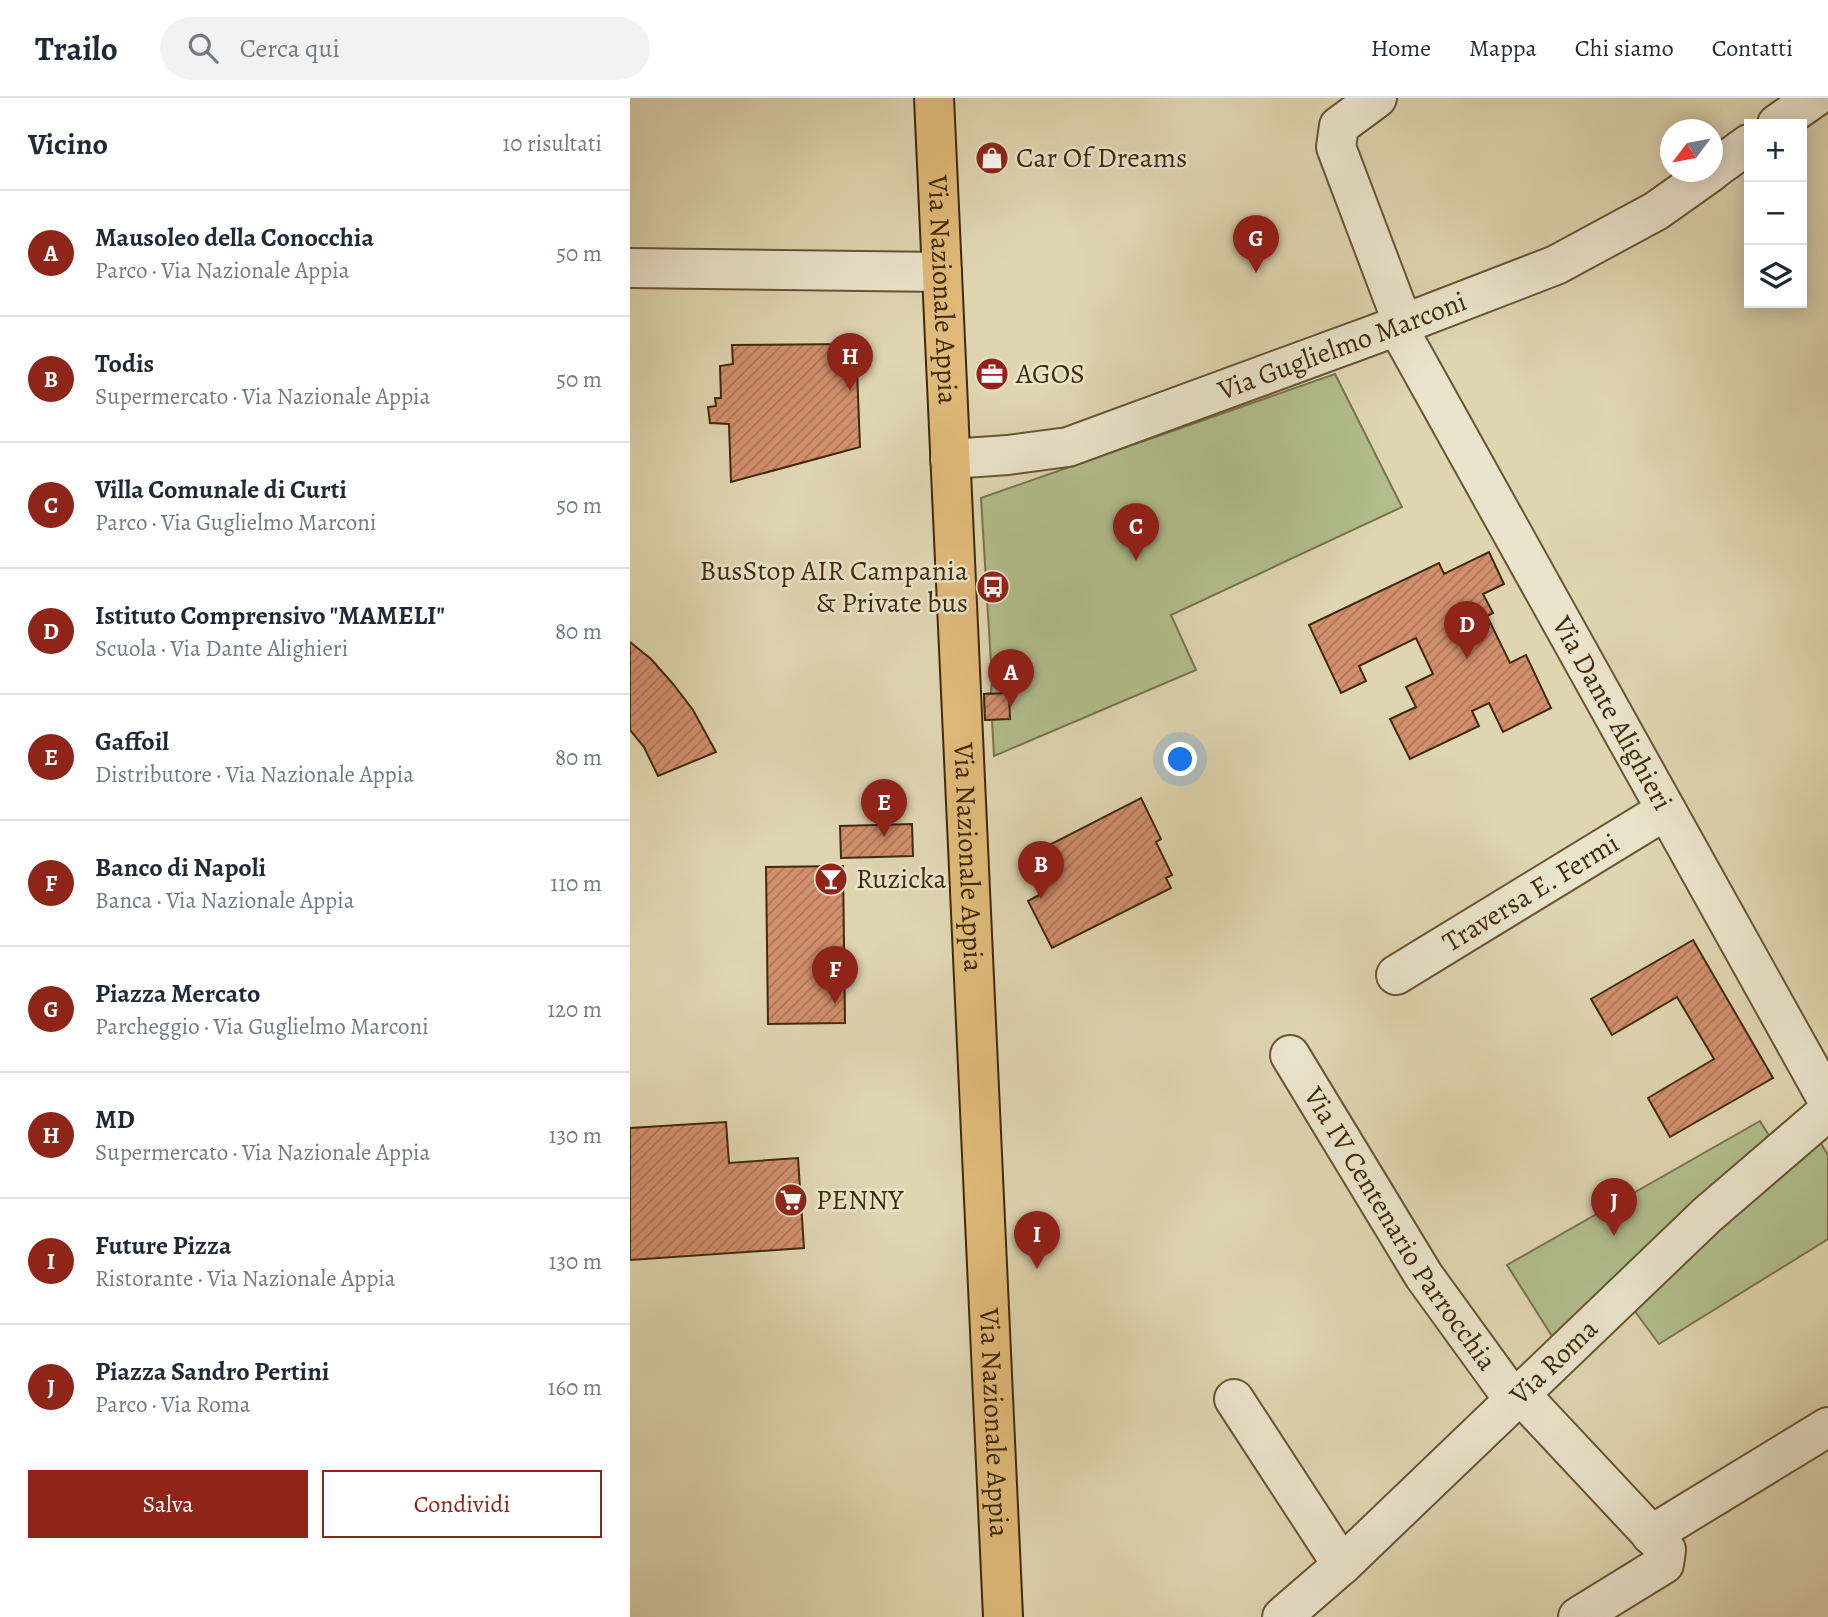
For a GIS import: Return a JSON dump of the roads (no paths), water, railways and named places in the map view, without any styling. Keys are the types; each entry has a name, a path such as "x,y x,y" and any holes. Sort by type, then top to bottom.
{"main road":[{"name":"Via Nazionale Appia","path":"934,98 1003,1617"}],"street":[{"name":"Via Dante Alighieri","path":"1377,98 1339,126 1336,147 1400,325 1828,1101"},
{"path":"1784,119 1814,98"},
{"name":"Via Guglielmo Marconi","path":"1723,163 1744,148"},
{"name":"Via Guglielmo Marconi","path":"950,459 1068,447 1400,325 1556,265 1656,211 1697,182"},
{"path":"630,268 942,272"},
{"name":"Traversa E. Fermi","path":"1396,975 1666,810"},
{"name":"Via IV Centenario Parrocchia","path":"1290,1055 1424,1276 1517,1397 1666,1550 1664,1564 1578,1617"},
{"name":"Via Roma","path":"1282,1617 1342,1565 1707,1215 1828,1111"},
{"path":"1234,1399 1342,1565"},
{"path":"1651,1535 1828,1427"}],"place":[{"name":"Car Of Dreams","path":"992,158"},
{"name":"Piazza Mercato","path":"1256,273"},
{"name":"AGOS","path":"992,374"},
{"name":"MD","path":"850,391"},
{"name":"Villa Comunale di Curti","path":"1136,561"},
{"name":"BusStop AIR Campania & Private bus","path":"993,587"},
{"name":"Istituto Comprensivo \"MAMELI\"","path":"1467,659"},
{"name":"Mausoleo della Conocchia","path":"1011,707"},
{"name":"Gaffoil","path":"884,837"},
{"name":"Ruzicka","path":"831,879"},
{"name":"Todis","path":"1041,899"},
{"name":"Banco di Napoli","path":"835,1004"},
{"name":"PENNY","path":"791,1200"},
{"name":"Piazza Sandro Pertini","path":"1614,1236"},
{"name":"Future Pizza","path":"1037,1269"}]}
